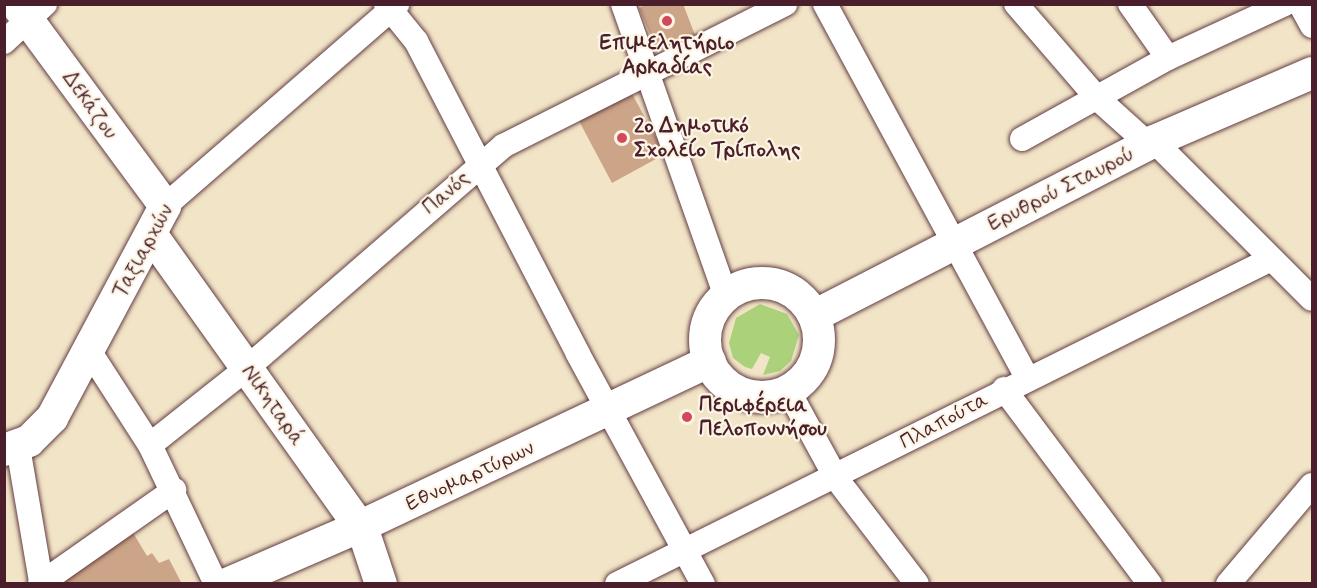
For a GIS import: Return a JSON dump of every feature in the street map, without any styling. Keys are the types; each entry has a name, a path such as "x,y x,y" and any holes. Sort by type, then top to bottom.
{"main road":[{"name":"Δεκάζου","path":"30,10 165,206"},
{"name":"Ερυθρού Σταυρού","path":"814,316 1151,142 1312,73"},
{"name":"Ταξιαρχών","path":"11,449 52,418 90,352 165,206"},
{"name":"Νικηταρά","path":"151,234 359,527 372,549 381,584"},
{"path":"773,284 800,297 814,316 819,338 815,360 803,380 788,390 769,396 745,394 725,383 710,361 705,344 708,322 726,296 743,286 773,284"},
{"name":"Εθνομαρτύρων","path":"227,584 359,527 610,411 710,361"}],"street":[{"path":"623,4 645,74 726,296"},
{"name":"Πανός","path":"150,445 247,368 479,163 528,130 785,4"},
{"path":"825,4 1027,378"},
{"path":"1016,4 1097,98 1151,142 1312,299"},
{"path":"1130,4 1168,58"},
{"path":"1022,139 1168,58 1286,4"},
{"path":"1300,4 1312,26"},
{"path":"391,6 416,42 703,584"},
{"name":"Ταξιαρχών","path":"165,206 391,6"},
{"path":"4,42 30,10"},
{"name":"Πλαπούτα","path":"617,584 836,478 1004,389 1271,259"},
{"path":"90,352 150,445 174,490 216,584"},
{"path":"1004,389 1150,584"},
{"path":"788,390 836,478 917,584"},
{"path":"11,449 40,582 174,490"},
{"path":"1228,584 1312,485"}],"green space":[{"path":"760,304 787,314 799,335 791,361 780,371 763,375 770,357 761,353 752,369 745,367 733,358 729,343 736,318"}],"building":[{"name":"Επιμελητήριο Αρκαδίας","path":"647,4 683,4 695,35 657,51 639,8"},
{"name":"2ο Δημοτικό Σχολείο Τρίπολης","path":"631,92 665,154 612,183 579,121"},
{"path":"132,531 147,556 152,553 159,563 169,559 182,584 67,584 60,575"}],"place":[{"name":"Επιμελητήριο Αρκαδίας","path":"667,21"},
{"name":"2ο Δημοτικό Σχολείο Τρίπολης","path":"622,138"},
{"name":"Περιφέρεια Πελοποννήσου","path":"687,417"}]}
